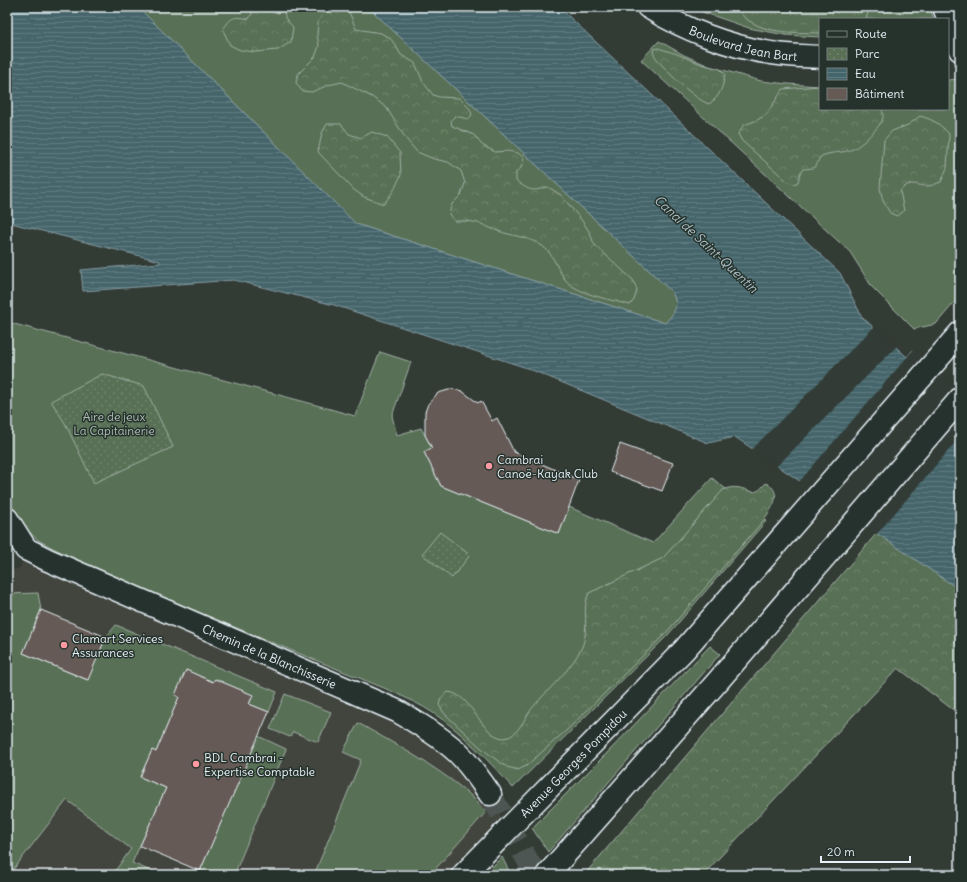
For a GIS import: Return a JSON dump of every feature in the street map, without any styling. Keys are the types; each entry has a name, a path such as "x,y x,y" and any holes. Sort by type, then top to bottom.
{"main road":[{"name":"Boulevard Jean Bart","path":"648,7 700,32 755,50 773,54 819,57"},
{"path":"944,7 948,18"},
{"path":"949,20 960,50"},
{"path":"949,57 960,57"},
{"name":"Avenue Georges Pompidou","path":"463,875 684,650 960,333"},
{"path":"547,875 718,681 960,399"},
{"path":"7,520 16,551"},
{"name":"Chemin de la Blanchisserie","path":"16,551 48,560 368,697 397,711 430,731 457,752 490,794"}],"shaded area":[{"path":"26,549 397,711 490,794 513,842 483,875 7,875 7,572 20,568"}],"green space":[{"path":"138,7 368,7 672,292 676,305 674,312 665,323 356,224"},
{"path":"251,7 284,7 285,18 293,27 291,42 278,50 255,52 240,50 230,45 223,30 228,22 234,18 240,17 249,19 253,11"},
{"path":"327,7 347,7 356,29 381,33 390,38 401,55 415,63 423,82 433,95 439,97 459,98 470,109 472,115 468,119 455,116 451,120 452,126 474,135 482,145 495,152 508,151 518,153 524,158 521,168 516,172 516,181 531,190 538,190 548,187 561,195 583,222 590,233 594,244 633,280 637,290 634,300 630,305 593,295 572,286 564,279 548,251 543,246 531,240 504,233 478,223 469,221 454,221 449,214 452,204 461,195 465,183 461,171 448,162 434,159 417,152 406,139 386,107 372,97 342,82 328,85 312,92 302,91 296,83 298,74 315,57 319,46 317,35 318,22"},
{"path":"688,7 929,7 934,18 819,18 819,37 785,35 749,28"},
{"path":"698,7 735,7 731,10 722,12"},
{"path":"743,7 870,7 866,18 819,18 819,33 789,32 768,29 749,21 741,14"},
{"path":"659,41 684,55 709,66 761,81 819,86 819,110 949,110 949,80 960,79 960,296 936,324 914,329 872,287 850,252 641,60"},
{"path":"658,48 701,64 720,69 725,74 722,87 716,98 709,104 687,90 657,59 653,53 654,49"},
{"path":"819,86 819,110 882,110 883,118 875,131 857,147 849,151 828,154 820,157 814,167 803,169 800,173 798,182 794,184 788,182 742,141 738,134 744,125 766,115 783,89"},
{"path":"920,116 936,122 949,134 947,168 941,182 931,186 910,184 904,187 900,191 904,211 897,216 890,213 883,201 880,188 884,140 892,131 908,125"},
{"path":"327,124 341,124 349,134 361,138 372,132 387,137 400,153 401,175 394,190 384,204 364,197 354,190 318,152 322,133"},
{"path":"7,322 355,416 380,352 411,362 392,416 397,435 421,428 432,448 424,452 441,486 559,534 569,507 653,543 712,478 766,521 667,636 513,788 480,753 456,731 431,712 414,702 384,688 116,579 38,540 25,528 7,500"},
{"name":"Aire de jeux La Capitainerie","path":"102,374 144,386 173,447 94,483 65,423 51,401"},
{"path":"766,483 772,487 776,496 775,501 763,521 665,634 568,729 526,766 518,770 507,767 479,746 444,713 439,705 441,698 448,692 456,694 470,707 488,730 503,738 511,736 518,730 534,706 566,671 582,647 585,633 586,605 589,593 663,558 723,490 734,487 754,492 760,490"},
{"path":"440,532 470,555 452,578 422,554"},
{"path":"877,533 960,590 960,715 898,668 703,875 584,875"},
{"path":"38,593 41,610 23,653 87,680 106,637 116,625 277,692 269,712 249,704 253,696 216,679 213,682 186,670 179,697 156,752 152,750 140,777 166,788 132,863 160,875 112,875 131,849 67,800 9,875 7,875 7,594"},
{"path":"710,646 720,654 548,852 532,828 610,750"},
{"path":"285,694 331,712 318,742 293,732 290,737 270,729"},
{"path":"358,723 414,755 454,782 467,792 486,812 430,875 314,875 361,760 343,752"},
{"path":"258,736 286,749 234,875 208,875 200,871"},
{"path":"502,857 511,875 484,875"}],"water":[{"name":"Canal de Saint-Quentin","path":"7,7 138,7 356,224 665,323 674,312 676,305 672,292 368,7 559,7 840,273 862,317 907,357 913,350 960,392 960,590 735,437 708,443 527,368 334,305 234,280 83,291 81,270 160,263 160,261 7,222"}],"pier":[{"path":"875,326 897,346 776,467 751,450"},
{"path":"915,348 960,389 960,437 876,535 799,482"}],"building":[{"name":"Cambrai Canoë-Kayak Club","path":"452,389 462,391 478,403 481,401 492,421 497,418 514,452 579,480 559,534 441,486 424,452 432,448 425,435 425,412 428,404 438,393"},
{"path":"620,444 673,463 662,491 610,472"},
{"name":"Clamart Services Assurances","path":"41,610 106,637 88,680 23,653"},
{"name":"BDL Cambrai - Expertise Comptable","path":"186,670 213,682 215,679 253,695 249,704 269,712 200,871 140,846 166,788 140,777 152,750 156,752 179,697 175,695"}],"tunnel":[{"path":"490,794 536,875"}],"place":[{"name":"Cambrai Canoë-Kayak Club","path":"489,466"},
{"name":"Clamart Services Assurances","path":"64,645"},
{"name":"BDL Cambrai - Expertise Comptable","path":"196,764"}]}
